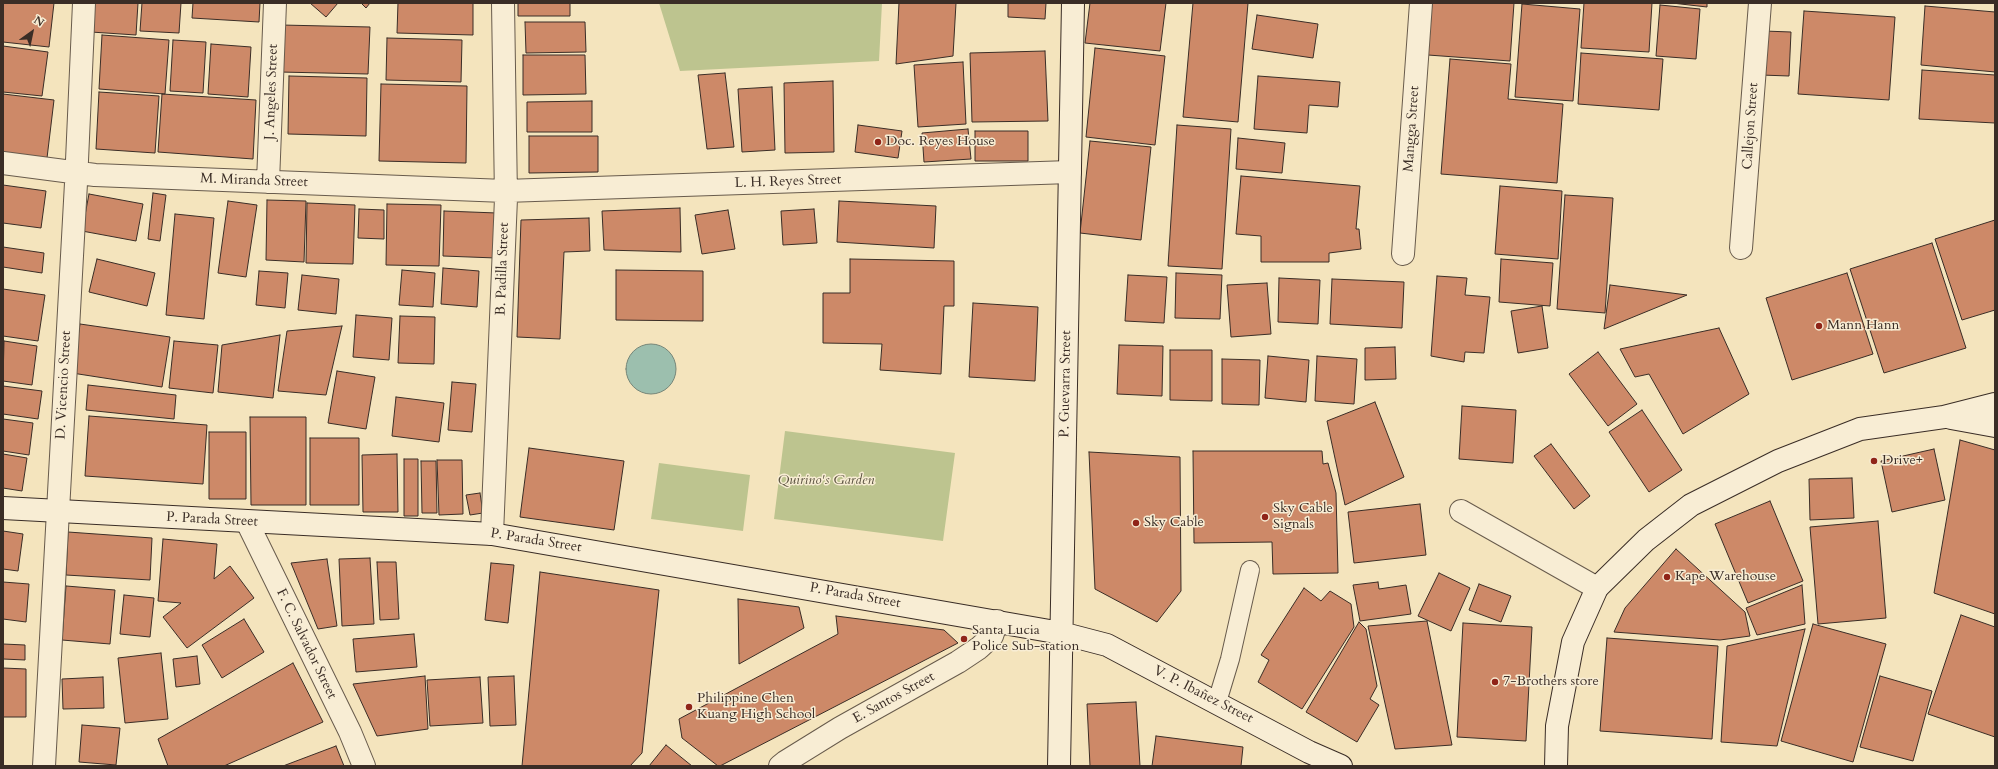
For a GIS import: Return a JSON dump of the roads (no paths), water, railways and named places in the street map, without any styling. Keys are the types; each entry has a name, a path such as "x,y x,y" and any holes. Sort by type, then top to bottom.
{"street":[{"name":"D. Vicencio Street","path":"44,766 57,511 77,174 84,3"},
{"name":"J. Angeles Street","path":"268,182 276,3"},
{"name":"B. Padilla Street","path":"492,534 505,191 503,3"},
{"name":"P. Guevarra Street","path":"1059,766 1073,3"},
{"name":"Mangga Street","path":"1403,254 1421,3"},
{"name":"Callejon Street","path":"1741,248 1760,3"},
{"name":"M. Miranda Street","path":"3,164 77,174 505,191"},
{"name":"L. H. Reyes Street","path":"505,191 1070,172"},
{"path":"1556,766 1557,726 1573,642 1597,588 1646,540 1691,505 1778,461 1860,429 1944,417 1995,404"},
{"path":"1944,417 1995,426"},
{"name":"P. Parada Street","path":"3,508 492,534 1062,632"},
{"path":"1461,511 1597,588"},
{"name":"F. C. Salvador Street","path":"247,522 350,732 364,766"},
{"name":"E. Santos Street","path":"780,766 840,728 974,652 992,636 997,621"},
{"name":"V. P. Ibañez Street","path":"1062,632 1107,645 1309,752 1341,766"}],"lane":[{"path":"1217,702 1230,659 1250,570"}],"place":[{"name":"Doc. Reyes House","path":"878,142"},
{"name":"Mann Hann","path":"1819,326"},
{"name":"Drive+","path":"1874,461"},
{"name":"Sky Cable Signals","path":"1265,517"},
{"name":"Sky Cable","path":"1136,523"},
{"name":"Kape Warehouse","path":"1667,577"},
{"name":"Santa Lucia Police Sub-station","path":"964,639"},
{"name":"7-Brothers store","path":"1495,682"},
{"name":"Philippine Chen Kuang High School","path":"689,707"}],"park label":[{"name":"Quirino's Garden","path":"826,481"}]}
